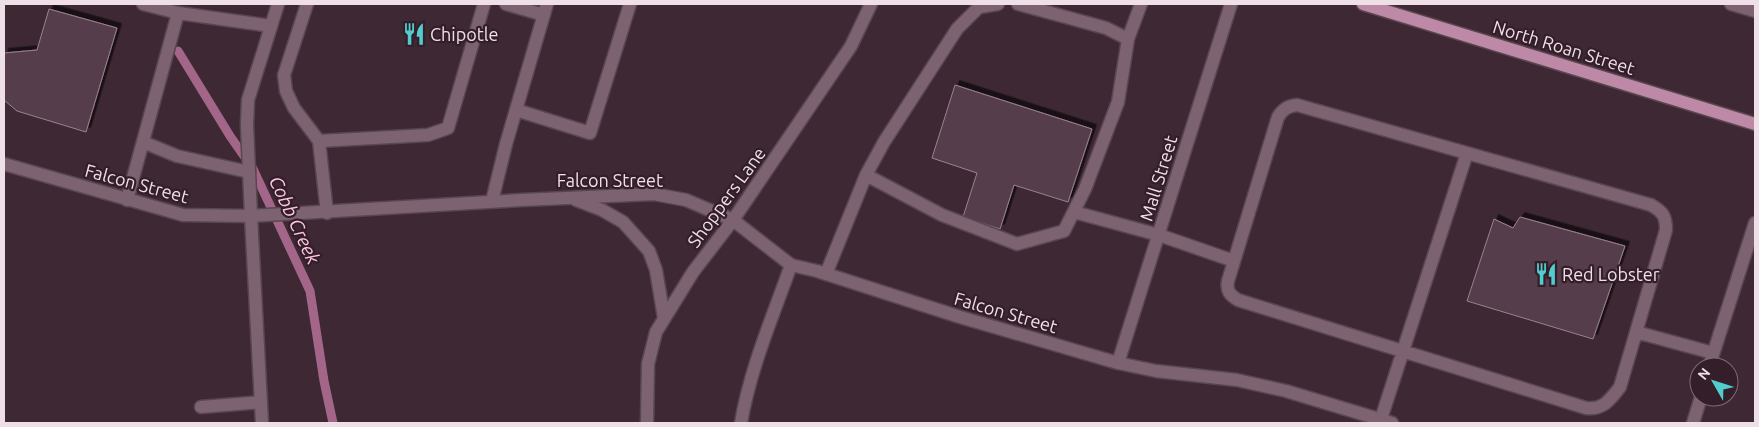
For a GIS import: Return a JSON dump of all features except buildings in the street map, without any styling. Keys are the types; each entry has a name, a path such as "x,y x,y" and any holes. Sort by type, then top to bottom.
{"main road":[{"name":"North Roan Street","path":"1363,4 1755,124"}],"street":[{"path":"143,4 178,14 271,26"},
{"path":"262,423 247,124 248,100 278,4"},
{"path":"307,4 284,75 286,91 294,108 319,140 328,212"},
{"path":"319,140 428,135 448,128 484,4"},
{"path":"492,202 506,144 545,10 506,4"},
{"path":"516,110 590,133 630,4"},
{"name":"Shoppers Lane","path":"647,423 648,364 656,332 693,272 733,220 851,46 871,4"},
{"path":"826,274 866,175 884,142 957,30 981,5 998,4"},
{"path":"1018,4 1106,28 1128,39"},
{"path":"866,175 942,215 1018,244 1064,231 1085,189 1118,102 1128,39 1141,4"},
{"name":"Mall Street","path":"1118,363 1231,4"},
{"path":"1731,4 1752,8"},
{"path":"126,200 178,14"},
{"path":"1297,105 1467,153 1651,205 1661,211 1666,219 1666,230 1620,387 1603,406 1594,409 1586,408 1403,352 1238,300 1231,296 1227,289 1278,117 1289,106 1297,105"},
{"path":"143,142 177,156 249,172"},
{"path":"1387,421 1403,352 1467,153"},
{"name":"Falcon Street","path":"4,164 183,215 251,216 654,194 686,200 733,220 791,264 960,317 1118,363 1156,372 1237,380 1286,391 1387,421"},
{"path":"568,198 602,210 623,222 649,251 656,270 664,318"},
{"path":"1074,212 1159,234 1234,261"},
{"path":"1712,357 1755,223"},
{"path":"742,423 744,407 757,360 791,264"},
{"path":"1636,332 1713,353"},
{"path":"201,407 261,402"},
{"path":"1683,423 1695,407"},
{"path":"1693,423 1698,407"}],"waterway":[{"name":"Cobb Creek","path":"178,51 230,136 253,169 310,291 324,381 333,423"}],"place":[{"name":"Chipotle","path":"414,34"},
{"name":"Red Lobster","path":"1546,274"}]}
